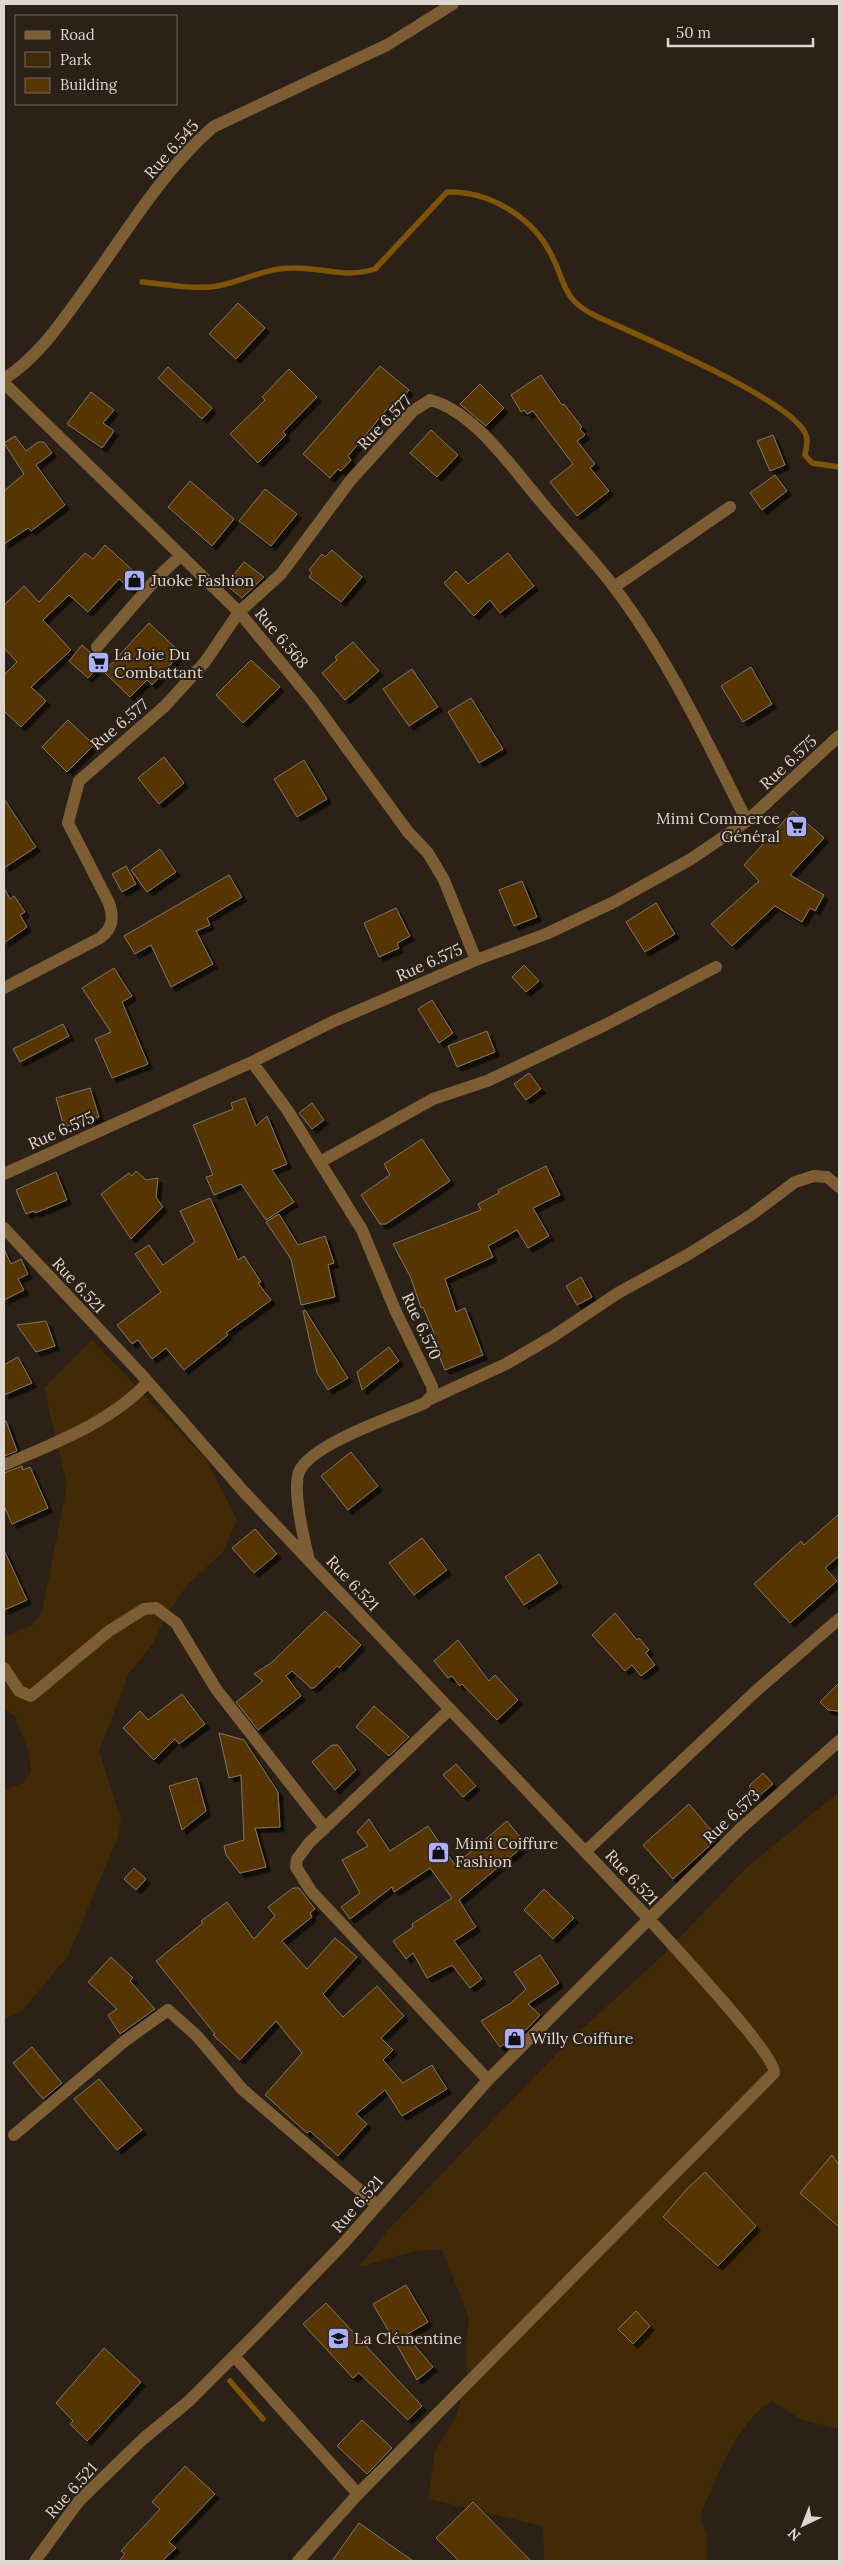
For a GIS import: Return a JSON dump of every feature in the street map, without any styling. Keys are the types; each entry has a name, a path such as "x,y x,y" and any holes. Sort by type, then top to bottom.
{"street":[{"name":"Rue 6.545","path":"4,381 47,342 152,195 213,127 387,46 453,4"},
{"name":"Rue 6.568","path":"4,381 239,612 312,700 385,800 428,853 444,880 476,960"},
{"name":"Rue 6.577","path":"4,988 108,932 112,922 112,912 98,878 68,823 79,781 165,706 205,662 239,612 281,574 350,481 413,411 430,400 445,404 486,437 614,587"},
{"path":"730,507 614,587 649,640 700,728 747,821"},
{"path":"97,647 157,578 180,556"},
{"name":"Rue 6.575","path":"4,1174 252,1062 332,1022 476,960 546,934 614,902 691,859 747,821 839,736"},
{"path":"320,1162 433,1099 487,1081 606,1024 716,968"},
{"name":"Rue 6.570","path":"252,1062 288,1111 362,1230 396,1312 432,1386 430,1399"},
{"path":"309,1560 298,1492 298,1473 308,1459 323,1447 425,1404 430,1399 506,1364 552,1337 618,1293 689,1254 751,1215 802,1178 827,1177 839,1187"},
{"name":"Rue 6.521","path":"4,1228 15,1242 148,1382 244,1492 649,1919 488,2080 336,2251 234,2356 189,2401 143,2440 79,2501 34,2561"},
{"path":"4,1248 15,1242"},
{"path":"4,1465 72,1435 113,1412 133,1398 148,1382"},
{"path":"4,1668 19,1691 31,1696 109,1632 144,1609 156,1608 176,1623 216,1689 325,1828"},
{"path":"586,1851 756,1691 839,1619"},
{"path":"449,1710 309,1843 297,1860 296,1867 326,1908 488,2080"},
{"name":"Rue 6.573","path":"649,1919 740,1829 839,1741"},
{"path":"298,2561 358,2494 774,2073 770,2060 748,2030 649,1919"},
{"path":"14,2135 126,2040 168,2010 196,2036 242,2089 377,2205"},
{"path":"234,2356 358,2494"}],"green space":[{"path":"92,1340 206,1459 237,1520 223,1552 187,1585 167,1614 152,1645 129,1673 99,1751 121,1820 118,1837 68,1956 22,2011 4,2019 4,1790 23,1783 31,1772 30,1756 15,1716 4,1708 4,1637 31,1626 42,1612 67,1486 44,1388"},
{"path":"839,1792 839,2429 802,2420 772,2401 759,2410 748,2422 728,2453 700,2517 707,2536 707,2561 544,2561 543,2526 428,2499 435,2451 457,2415 467,2376 466,2347 469,2318 442,2249 415,2251 359,2267 387,2231 570,2040 659,1959 746,1868"}],"building":[{"path":"238,303 265,328 236,359 209,334"},
{"path":"380,366 409,390 396,406 392,403 348,456 351,460 341,471 338,469 330,478 303,454"},
{"path":"168,367 212,408 202,419 158,378"},
{"path":"289,369 317,397 283,432 286,435 258,463 230,434 265,400 262,397"},
{"path":"541,375 562,405 564,404 582,427 580,429 585,435 577,441 595,464 590,468 609,491 577,516 550,482 573,464 533,411 527,414 524,410 521,412 511,395"},
{"path":"480,384 504,408 486,426 460,404"},
{"path":"91,392 114,410 103,423 114,431 102,448 67,424"},
{"path":"431,430 458,455 437,477 410,453"},
{"path":"773,435 785,465 770,471 757,441"},
{"path":"15,436 26,451 38,442 44,442 52,453 36,465 65,505 31,531 28,528 4,544 4,491 24,474 4,443"},
{"path":"775,475 787,491 762,510 750,493"},
{"path":"190,481 234,519 212,546 168,507"},
{"path":"265,489 297,514 271,546 239,521"},
{"path":"105,545 141,578 131,590 119,579 88,612 69,595 43,620 71,650 31,687 46,701 21,727 4,711 4,675 17,662 4,648 4,605 24,586 39,602 85,553 93,559"},
{"path":"332,550 362,577 341,602 309,577 312,573 309,570 322,554 325,557"},
{"path":"508,553 534,586 500,613 490,600 474,616 444,583 456,571 468,584"},
{"path":"244,562 264,577 242,598 226,585"},
{"path":"149,623 181,653 152,685 147,680 130,697 104,672"},
{"path":"353,642 379,671 345,700 322,673 337,660 335,657"},
{"path":"82,645 102,663 88,678 69,661"},
{"path":"251,660 280,687 243,723 216,695"},
{"path":"751,667 772,704 743,722 721,686"},
{"path":"412,669 438,707 409,726 383,689"},
{"path":"471,698 503,749 479,763 448,712"},
{"path":"68,720 94,745 67,772 42,747"},
{"path":"164,757 184,783 159,804 138,778"},
{"path":"304,760 327,799 297,817 274,779"},
{"path":"4,799 36,847 4,868"},
{"path":"793,811 824,838 790,875 824,895 815,911 810,908 802,922 775,906 732,946 711,924 759,881 744,865"},
{"path":"160,849 176,872 147,892 131,870"},
{"path":"126,866 136,884 122,892 112,874"},
{"path":"229,875 242,897 207,918 210,925 196,931 213,964 171,987 151,945 135,954 124,936"},
{"path":"522,881 537,917 514,926 499,890"},
{"path":"4,888 10,899 14,896 25,912 20,915 27,927 4,943"},
{"path":"656,903 675,934 645,952 626,922"},
{"path":"396,908 410,936 397,943 399,948 379,957 364,923"},
{"path":"524,965 539,981 526,992 512,977"},
{"path":"114,968 132,996 122,1002 148,1064 112,1078 95,1039 111,1032 82,988"},
{"path":"432,1000 453,1033 439,1043 418,1009"},
{"path":"63,1024 69,1036 20,1062 13,1049"},
{"path":"487,1031 495,1052 457,1067 448,1046"},
{"path":"529,1073 541,1089 526,1100 514,1084"},
{"path":"90,1088 99,1117 64,1127 56,1098"},
{"path":"245,1098 256,1126 267,1116 287,1164 272,1170 294,1202 266,1220 241,1184 214,1195 206,1177 213,1175 193,1125 233,1109 231,1103"},
{"path":"312,1103 324,1120 312,1129 299,1113"},
{"path":"422,1139 450,1181 386,1224 380,1224 361,1195 390,1175 384,1164"},
{"path":"546,1166 560,1195 533,1208 549,1236 528,1248 517,1230 488,1246 493,1257 445,1279 456,1312 465,1308 483,1355 445,1370 430,1335 434,1333 423,1307 421,1308 411,1278 393,1244 481,1210 478,1204 499,1193 498,1190"},
{"path":"136,1171 146,1180 158,1178 156,1197 163,1207 131,1239 101,1194 129,1173 132,1176"},
{"path":"56,1172 67,1200 35,1213 34,1211 26,1214 16,1190"},
{"path":"210,1198 238,1260 244,1256 261,1282 258,1283 271,1300 226,1333 228,1335 184,1370 166,1348 152,1359 138,1340 132,1344 117,1325 161,1292 135,1254 149,1245 163,1265 195,1242 180,1211"},
{"path":"279,1214 298,1245 325,1236 334,1263 328,1265 335,1297 301,1305 291,1259 266,1222"},
{"path":"4,1249 11,1264 21,1259 28,1274 18,1279 24,1290 4,1300"},
{"path":"581,1277 592,1297 577,1305 566,1286"},
{"path":"305,1310 348,1378 328,1390 317,1373 303,1311"},
{"path":"46,1321 55,1346 36,1352 17,1325"},
{"path":"389,1347 399,1361 362,1390 357,1372"},
{"path":"18,1357 32,1383 4,1395 4,1365"},
{"path":"4,1421 6,1421 17,1451 4,1456"},
{"path":"351,1452 378,1486 348,1510 321,1476"},
{"path":"22,1466 23,1470 30,1467 48,1508 12,1524 4,1506 4,1473"},
{"path":"839,1514 839,1556 825,1568 837,1581 790,1623 754,1584 801,1541 804,1545"},
{"path":"255,1529 277,1554 254,1573 232,1548"},
{"path":"422,1538 447,1570 414,1595 389,1563"},
{"path":"4,1550 27,1600 4,1610"},
{"path":"539,1554 558,1583 524,1605 505,1577"},
{"path":"325,1611 361,1645 339,1668 337,1666 314,1688 311,1688 292,1671 286,1676 301,1696 258,1730 236,1702 263,1681 254,1674 271,1663"},
{"path":"615,1613 637,1640 639,1638 649,1650 646,1653 655,1665 641,1676 632,1665 625,1671 592,1635"},
{"path":"458,1640 489,1681 495,1675 518,1700 497,1720 462,1684 460,1686 452,1676 448,1678 434,1661"},
{"path":"839,1683 839,1711 828,1710 820,1702"},
{"path":"182,1694 205,1724 179,1744 175,1739 154,1760 123,1728 140,1711 148,1720"},
{"path":"374,1706 409,1737 389,1756 356,1727"},
{"path":"219,1733 244,1740 278,1792 280,1827 255,1828 266,1867 240,1873 226,1855 224,1846 244,1840 241,1775 229,1778"},
{"path":"332,1745 338,1745 356,1770 335,1790 312,1762"},
{"path":"456,1764 476,1786 463,1797 443,1775"},
{"path":"763,1773 773,1784 758,1797 749,1786"},
{"path":"197,1778 206,1811 182,1830 169,1786"},
{"path":"689,1804 718,1838 673,1879 643,1845"},
{"path":"369,1819 390,1851 428,1826 455,1865 507,1821 526,1844 459,1900 476,1927 454,1941 482,1979 470,1988 452,1965 427,1978 413,1953 406,1959 393,1941 413,1927 412,1924 452,1898 430,1868 394,1892 392,1887 350,1919 341,1907 360,1893 342,1860 368,1846 357,1832"},
{"path":"134,1868 146,1879 136,1890 124,1879"},
{"path":"293,1888 299,1888 315,1909 310,1913 312,1917 282,1941 307,1969 335,1938 357,1957 323,1994 343,2017 377,1986 404,2016 381,2038 393,2050 383,2060 403,2083 432,2065 447,2089 402,2116 385,2090 356,2114 367,2124 338,2156 310,2131 307,2133 265,2095 302,2053 276,2021 240,2060 213,2035 215,2034 156,1961 203,1923 201,1921 227,1902 254,1939 275,1916 268,1907"},
{"path":"544,1889 574,1918 553,1939 524,1910"},
{"path":"540,1955 559,1983 528,2004 540,2015 529,2027 500,2047 481,2021 511,2003 526,1989 514,1972"},
{"path":"111,1957 133,1978 130,1981 155,2009 120,2034 108,2015 117,2009 88,1982"},
{"path":"32,2047 62,2083 43,2099 13,2063"},
{"path":"99,2079 142,2130 117,2150 74,2099"},
{"path":"832,2155 839,2165 839,2227 800,2193"},
{"path":"705,2172 756,2226 718,2266 663,2217 686,2190"},
{"path":"406,2285 428,2322 406,2335 433,2367 417,2380 373,2304"},
{"path":"326,2303 422,2406 408,2420 359,2373 353,2378 303,2324"},
{"path":"636,2311 650,2326 633,2344 618,2329"},
{"path":"104,2348 141,2382 87,2441 70,2424 73,2421 56,2403"},
{"path":"362,2420 392,2448 367,2474 337,2446"},
{"path":"185,2466 215,2494 169,2542 176,2548 162,2561 119,2561 125,2554 121,2551 160,2509 152,2502"},
{"path":"473,2502 531,2561 459,2561 436,2538"},
{"path":"359,2523 413,2561 332,2561"}],"waterway":[{"path":"142,282 210,287 227,284 264,272 292,268 343,273 364,272 375,269 447,192 479,196 508,209 534,229 552,256 567,291 578,305 598,317 710,369 771,403 793,419 805,433 807,441 805,455 812,463 839,467"},
{"path":"230,2381 263,2419"}],"place":[{"name":"Juoke Fashion","path":"135,580"},
{"name":"La Joie Du Combattant","path":"98,663"},
{"name":"Mimi Commerce Général","path":"796,827"},
{"name":"Mimi Coiffure Fashion","path":"439,1852"},
{"name":"Willy Coiffure","path":"515,2038"},
{"name":"La Clémentine","path":"338,2338"}]}
